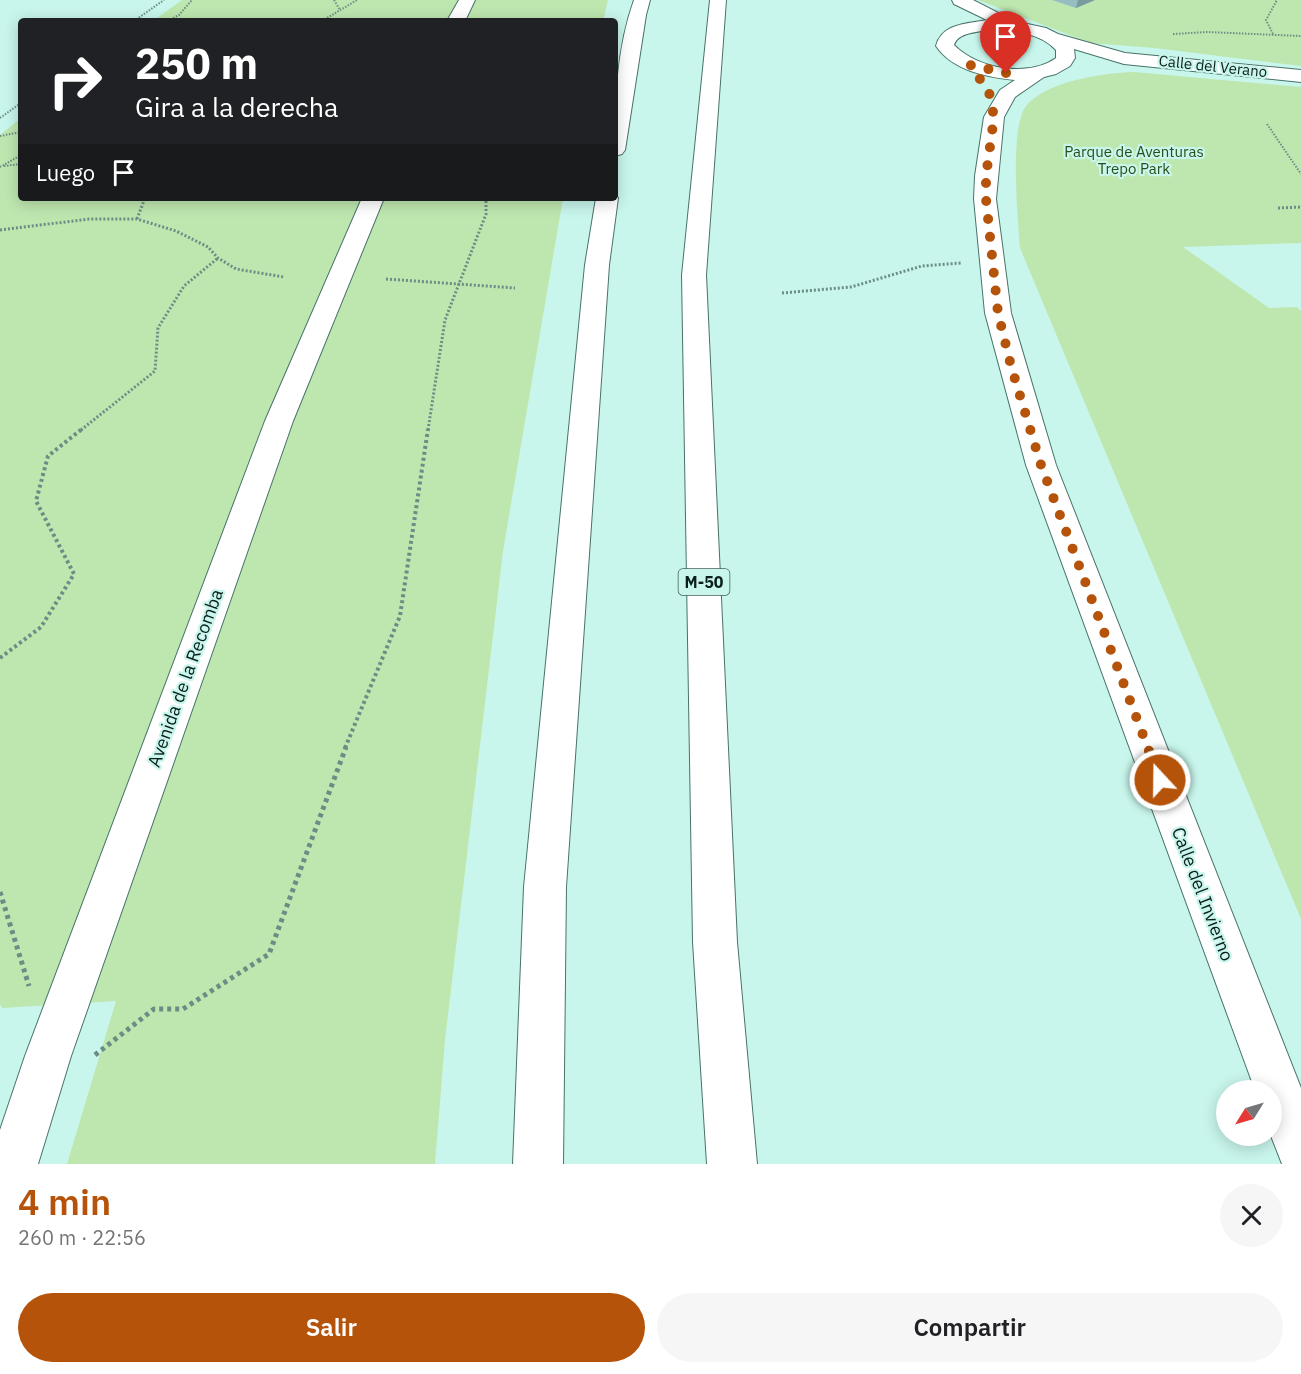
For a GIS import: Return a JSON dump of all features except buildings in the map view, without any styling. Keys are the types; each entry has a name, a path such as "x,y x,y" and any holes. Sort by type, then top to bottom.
{"main road":[{"path":"458,18 467,0"},
{"path":"618,132 637,15 642,0"},
{"name":"M-50","path":"718,0 694,275 715,942 732,1164"},
{"path":"960,0 1011,26 1124,58"},
{"path":"1011,26 971,27 956,31 947,38 945,46 951,55 970,65 1006,73 1039,72 1061,64 1124,58"},
{"path":"1047,36 1060,43 1066,51 1066,58 1061,64"},
{"name":"Calle del Verano","path":"1124,58 1301,76"},
{"path":"970,65 989,99"},
{"name":"Calle del Invierno","path":"1039,72 1007,94 989,99 986,176 991,265 998,313 1034,443 1301,1150"},
{"name":"Avenida de la Recomba","path":"13,1164 48,1056 279,421 371,201"},
{"path":"538,1164 545,887 597,265 607,201"}],"path":[{"path":"138,18 164,0"},
{"path":"174,18 192,0"},
{"path":"334,0 340,10"},
{"path":"327,18 357,0"},
{"path":"1273,34 1266,20 1277,0"},
{"path":"1172,34 1207,32 1301,36"},
{"path":"0,118 18,105"},
{"path":"1267,124 1301,174"},
{"path":"0,136 18,133"},
{"path":"0,167 18,156"},
{"path":"0,167 18,164"},
{"path":"137,219 144,201"},
{"path":"94,1056 154,1009 183,1009 269,954 339,763 400,616 445,320 486,214 486,201"},
{"path":"1278,208 1301,207"},
{"path":"0,230 89,219 137,219 176,231 208,247 218,258 236,269 284,277"},
{"path":"0,658 41,627 74,574 36,501 48,456 155,371 158,328 184,286 218,258"},
{"path":"782,293 837,290 922,264 967,264"},
{"path":"386,279 515,288"},
{"path":"0,892 30,989"}],"green space":[{"path":"182,0 608,0 604,18 157,18"},
{"path":"978,0 1301,0 1301,66 1154,48 1090,43"},
{"name":"Parque de Aventuras Trepo Park","path":"1134,72 1301,87 1301,243 1183,247 1269,308 1297,307 1301,311 1301,919 1020,248 1016,153 1021,118 1026,106 1047,90 1076,80"},
{"path":"18,120 18,201 562,201 503,551 445,1040 435,1164 67,1164 116,1001 2,1008 0,1004 0,135"}],"route":[{"path":"1006,73 970,65 989,92 994,117 986,176 986,199 991,265 998,313 1011,366 1041,465 1160,780"}]}
